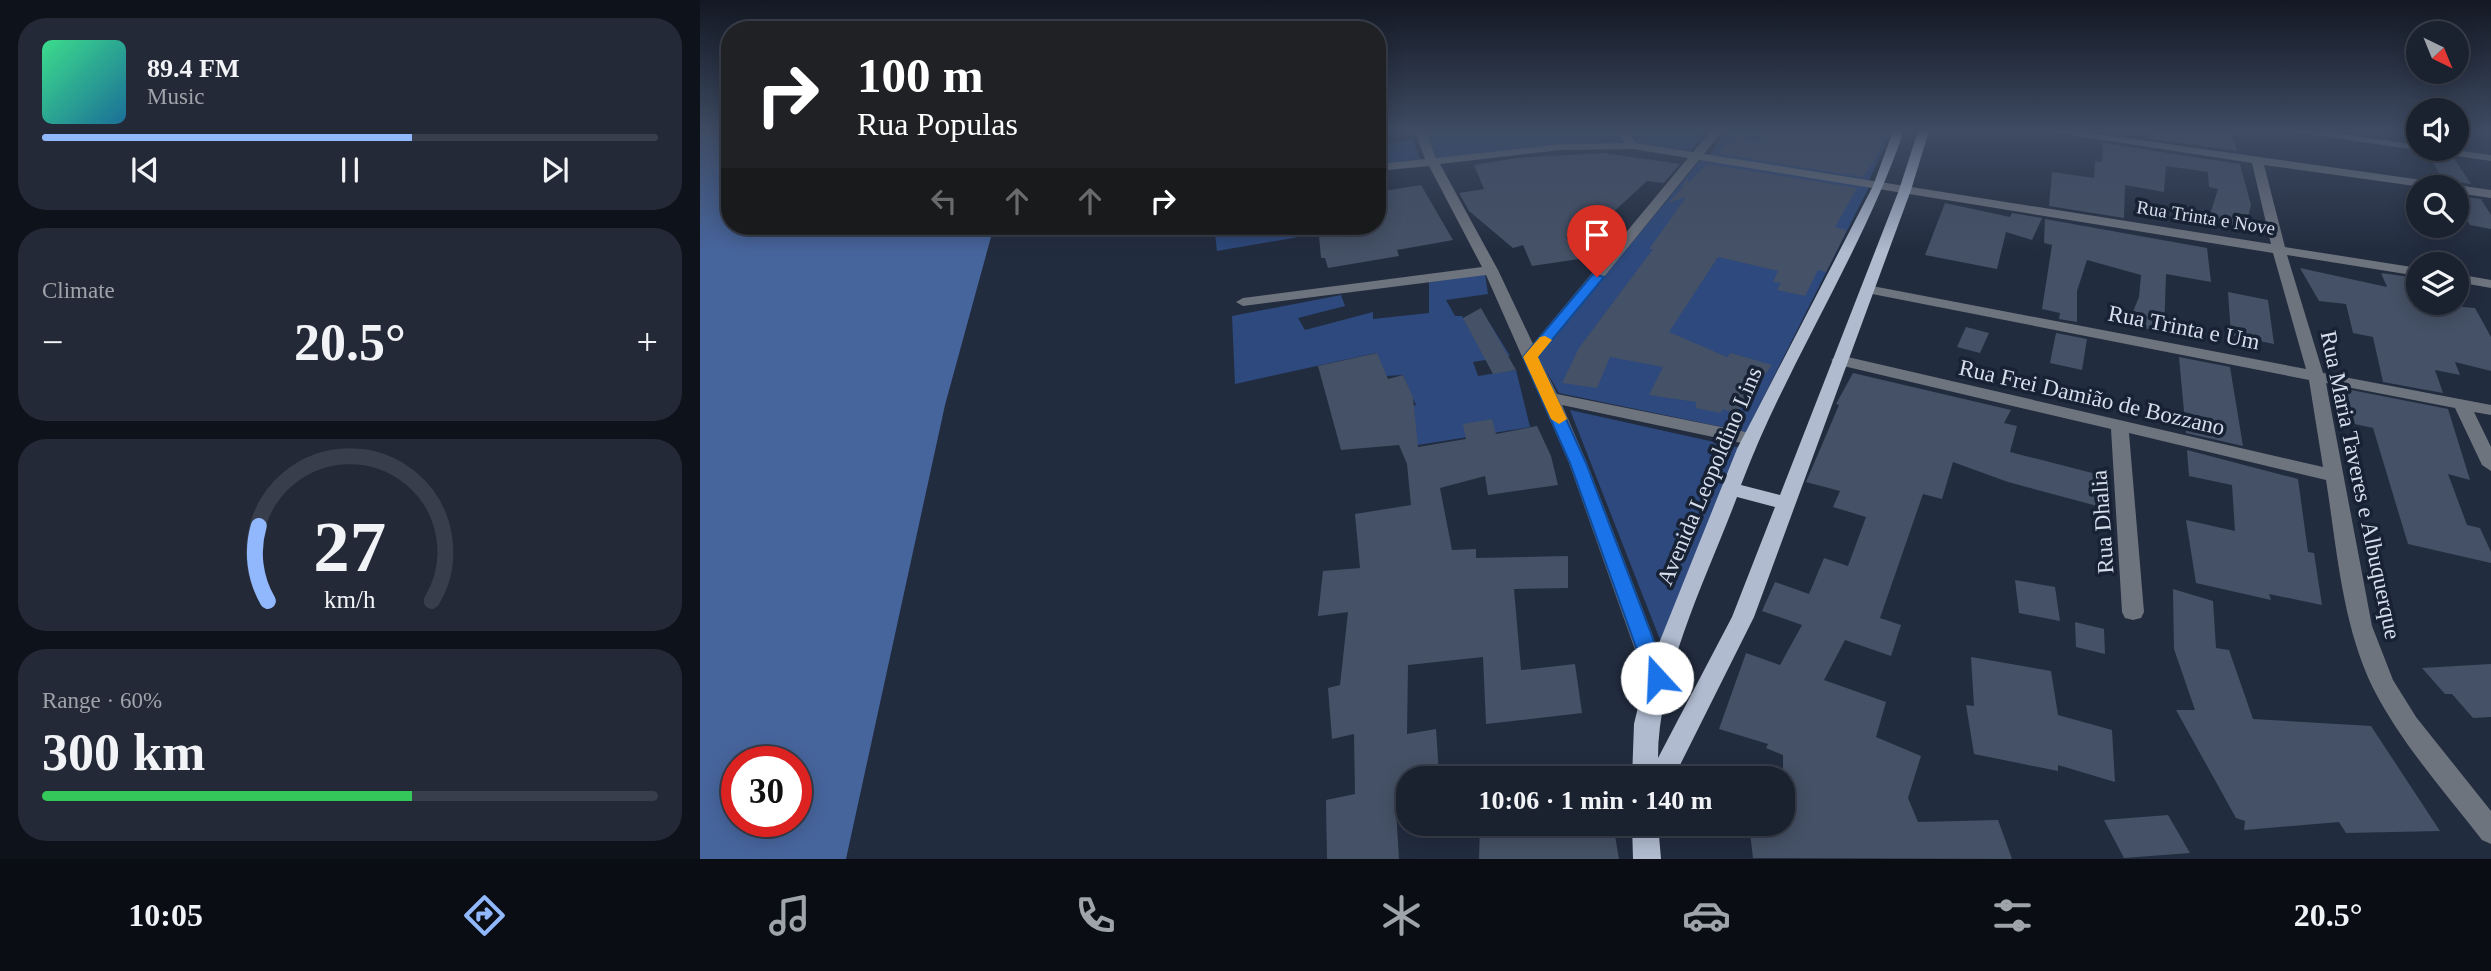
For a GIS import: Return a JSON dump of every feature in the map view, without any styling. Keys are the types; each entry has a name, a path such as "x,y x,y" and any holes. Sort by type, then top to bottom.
{"main road":[{"name":"Avenida Leopoldino Lins","path":"1645,766 1646,724 1657,678 1751,439 1884,171"},
{"path":"1667,766 1743,617 1911,171"},
{"path":"1731,489 1785,503"},
{"path":"1646,836 1647,859"}],"street":[{"path":"1437,171 1491,270 1550,398 1578,463 1657,678"},
{"path":"1531,357 1685,171"},
{"name":"Rua Trinta e Nove","path":"1785,171 2278,247 2406,270"},
{"name":"Rua Maria Taveres e Albuquerque","path":"2261,171 2278,247 2316,376 2361,626 2383,684 2407,724 2491,831"},
{"path":"2339,171 2406,181"},
{"path":"2469,191 2491,194"},
{"path":"1243,302 1491,270"},
{"path":"2469,280 2491,284"},
{"name":"Rua Trinta e Um","path":"1867,289 2491,410"},
{"name":"Rua Frei Damião de Bozzano","path":"1839,360 2334,476"},
{"path":"1550,398 1751,439"},
{"path":"2462,405 2491,465"},
{"name":"Rua Dhalia","path":"2120,428 2133,612"}],"shaded area":[{"path":"700,171 721,171 721,235 992,235 945,405 846,859 700,859"},
{"path":"1691,171 1769,171 1869,187 1746,432 1559,393 1538,357"},
{"path":"1810,171 1873,171 1869,180"},
{"path":"1215,235 1310,235 1217,251"},
{"path":"1485,273 1488,294 1446,300 1455,316 1462,316 1468,326 1489,322 1510,356 1473,362 1478,376 1516,370 1530,427 1418,445 1410,443 1372,415 1416,405 1403,375 1386,376 1376,353 1235,384 1232,316 1341,295 1345,306 1298,318 1305,330 1373,312 1373,319 1429,313 1429,282"},
{"path":"1570,410 1746,449 1661,642"}],"building":[{"path":"1477,171 1674,171 1664,183 1647,181 1609,216 1623,223 1595,235 1566,237 1579,259 1532,266 1523,245 1513,248 1469,211 1459,193 1484,189"},
{"path":"1700,171 1751,171 1857,188 1835,227 1847,230 1826,272 1818,270 1805,296 1777,290 1781,283 1773,282 1778,271 1718,257 1669,332 1727,357 1731,353 1772,365 1736,414 1723,409 1720,413 1696,408 1696,402 1649,395 1663,367 1610,357 1597,388 1562,383 1579,348 1653,249 1649,249 1686,197 1668,203 1688,178 1688,183"},
{"path":"1826,171 1867,171 1863,177"},
{"path":"2094,171 2166,171 2164,192 2125,185 2124,218 2049,206 2052,172 2094,178"},
{"path":"2202,171 2242,171 2251,205 2245,229 2208,221 2218,189 2209,187 2208,172"},
{"path":"2438,171 2463,171 2465,175 2440,175"},
{"path":"1421,185 1453,240 1397,250 1399,256 1328,268 1325,258 1321,258 1319,236 1386,235 1386,191"},
{"path":"2469,198 2481,199 2491,215 2491,229 2470,225"},
{"path":"1945,203 2010,217 2012,213 2042,218 2032,240 2006,232 1997,269 1925,255"},
{"path":"2045,219 2207,248 2211,282 2166,274 2164,333 2128,324 2139,297 2141,275 2087,260 2077,291 2077,322 2059,319 2060,313 2042,309 2052,245 2044,243"},
{"path":"2300,268 2387,287 2381,273 2406,276 2406,315 2469,315 2469,307 2475,308 2491,337 2491,371 2455,362 2460,375 2435,370 2443,393 2383,382 2373,337 2353,333 2346,304 2319,301"},
{"path":"2228,292 2268,300 2274,344 2231,335"},
{"path":"1481,308 1516,370 1493,374 1463,318"},
{"path":"1966,327 1989,333 1980,353 1957,347"},
{"path":"2056,333 2087,339 2082,370 2050,363"},
{"path":"1377,353 1388,379 1403,375 1413,397 1418,447 1466,439 1463,424 1492,419 1496,434 1537,426 1551,456 1558,485 1488,495 1485,476 1440,488 1452,550 1476,549 1476,558 1568,556 1568,588 1514,589 1521,670 1575,664 1582,713 1486,724 1483,657 1408,665 1407,734 1436,729 1439,766 1396,766 1396,836 1399,859 1327,859 1326,800 1355,794 1354,734 1332,739 1328,688 1340,685 1348,612 1318,616 1323,571 1360,568 1355,514 1411,505 1407,464 1399,445 1341,450 1318,366"},
{"path":"2179,357 2230,367 2243,446 2186,433"},
{"path":"1853,373 2011,410 2004,423 2017,426 2010,452 2104,476 2101,507 2008,482 1953,462 1942,499 1923,494 1880,618 1901,625 1891,656 1845,640 1824,680 1886,702 1876,737 1921,756 1908,798 1918,822 1998,820 2012,859 1753,858 1750,836 1795,836 1795,766 1783,766 1783,755 1766,748 1768,744 1719,729 1746,653 1780,665 1802,625 1762,611 1775,582 1809,594 1824,558 1848,566 1866,517 1833,507 1840,491 1806,482 1839,405 1836,404"},
{"path":"2346,389 2448,409 2470,480 2448,474 2467,525 2480,528 2491,552 2491,563 2408,544 2373,428 2355,424"},
{"path":"2187,450 2298,479 2308,552 2314,553 2322,605 2269,594 2271,600 2196,583 2186,520 2235,531 2232,485 2189,476"},
{"path":"2015,580 2055,587 2060,621 2019,613"},
{"path":"2173,589 2213,601 2216,648 2229,650 2253,719 2371,726 2440,831 2346,833 2339,822 2244,830 2245,821 2236,818 2176,710 2195,710 2174,649"},
{"path":"2075,622 2104,629 2105,654 2076,647"},
{"path":"1971,657 2051,671 2058,715 2112,730 2115,782 2058,765 2058,771 1974,754 1966,705 1974,706"},
{"path":"2491,664 2491,717 2473,718 2452,694 2445,694 2422,668"},
{"path":"2168,815 2190,853 2124,858 2104,820"},
{"path":"1480,836 1615,836 1619,859 1479,859"}],"slow traffic":[{"path":"1545,340 1531,357 1559,419"}],"route":[{"path":"1597,277 1531,357 1578,463 1657,678"}]}
